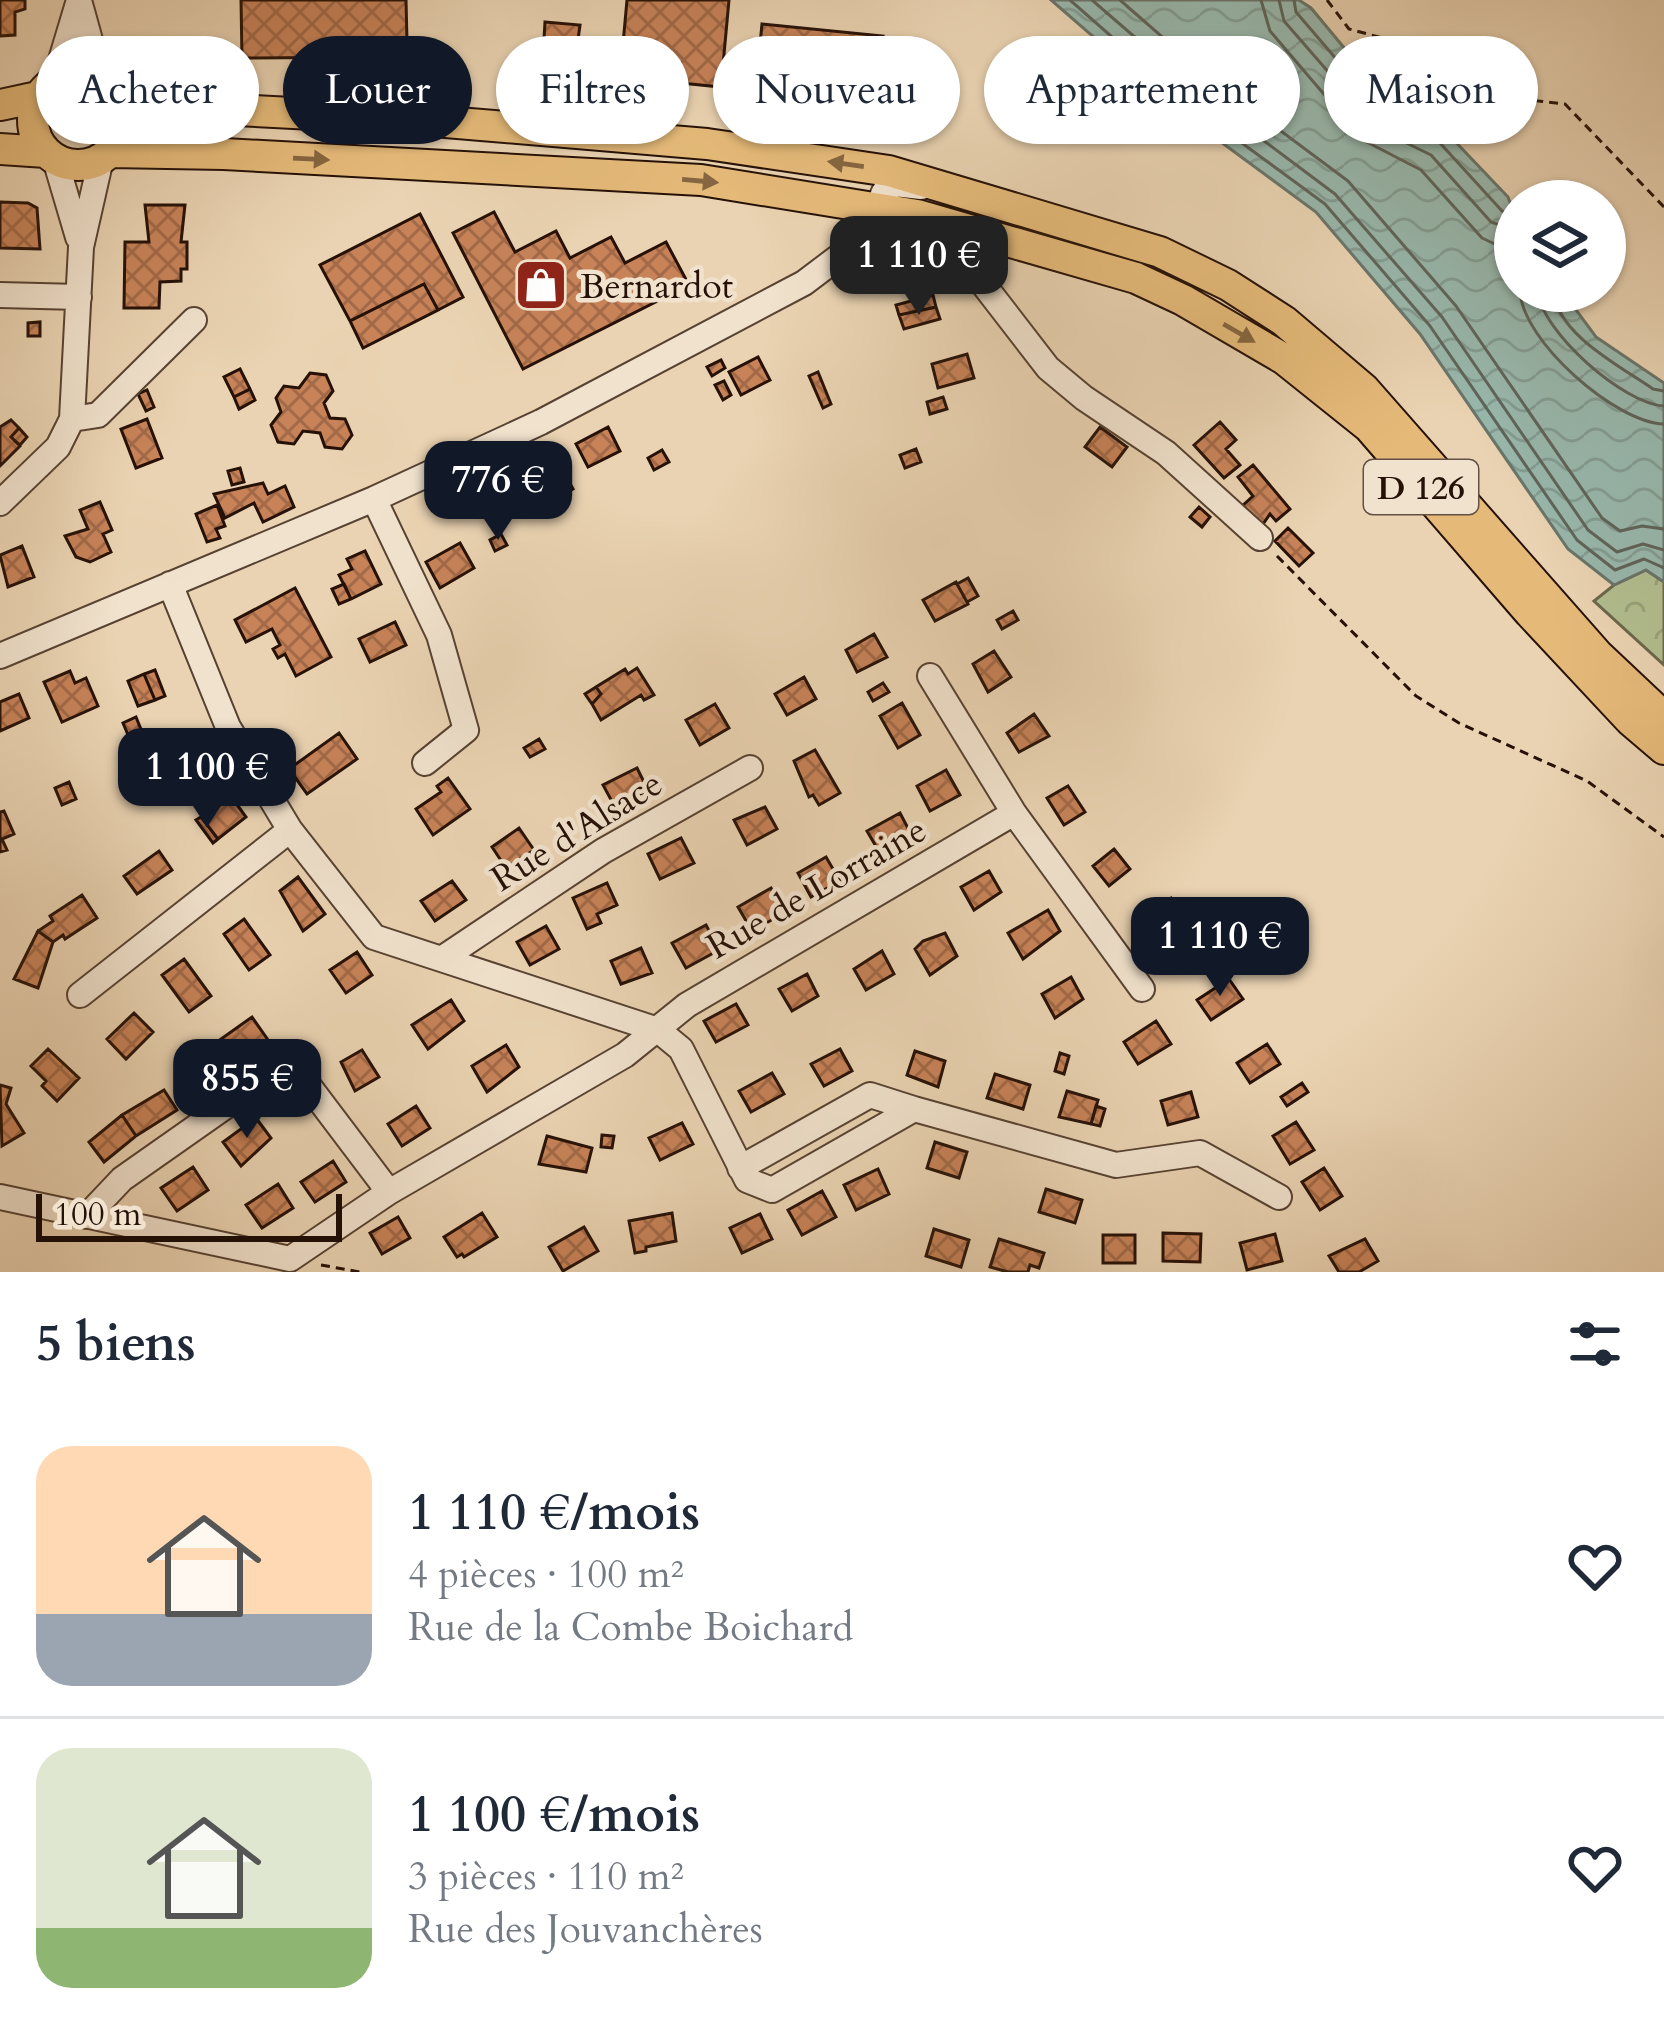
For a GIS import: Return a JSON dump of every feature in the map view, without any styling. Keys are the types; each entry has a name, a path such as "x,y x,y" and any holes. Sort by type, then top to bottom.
{"main road":[{"path":"0,105 36,92"},
{"name":"D 126","path":"259,111 706,144 889,171 1160,252 1228,285 1284,320 1364,389 1598,655 1664,717"},
{"path":"40,144 51,155"},
{"path":"0,149 51,155 78,165 106,155 113,144"},
{"name":"D 126","path":"106,155 224,154 701,180 917,215 1136,278 1284,359 1369,427 1530,613 1630,720 1664,749"}],"street":[{"path":"79,1 91,36"},
{"path":"66,36 79,1"},
{"path":"51,155 81,248"},
{"path":"0,503 58,447 72,419 81,248 106,155"},
{"path":"805,283 865,237 884,192 896,184 1034,212"},
{"path":"0,656 374,499 541,422 836,271 917,215"},
{"path":"880,242 890,257 952,260 965,266 1048,368 1166,453 1260,538"},
{"path":"0,295 79,297"},
{"path":"72,419 98,415 194,320"},
{"path":"374,499 439,635 466,730 425,763"},
{"path":"170,584 228,727 290,830 374,937 658,1030 681,1049 740,1168 870,1095 1116,1165 1200,1153 1279,1197"},
{"path":"930,676 1015,812 1142,989"},
{"name":"Rue d'Alsace","path":"443,958 604,851 750,768"},
{"name":"Rue de Lorraine","path":"290,1259 389,1192 625,1055 687,1005 1015,812"},
{"path":"80,995 290,830"},
{"path":"87,1216 122,1179 290,1060 389,1192"},
{"path":"0,1197 290,1259"}],"path":[{"path":"1328,0 1348,29 1420,48 1483,95 1565,104 1664,208"},
{"path":"1260,538 1417,696 1460,723 1587,781 1664,837"},
{"path":"290,1259 360,1272"}],"green space":[{"path":"1646,570 1664,582 1664,665 1594,601"}],"water":[{"path":"1051,0 1299,0 1334,36 1324,36 1324,144 1457,144 1494,182 1494,312 1578,312 1596,337 1664,383 1664,582 1646,570 1614,585 1568,549 1420,334 1316,212 1224,144 1300,144 1300,36 1093,36"}],"building":[{"path":"0,0 25,0 25,9 15,12 15,35 0,36"},
{"path":"241,0 406,0 407,36 283,36 283,58 259,58 259,36 242,36"},
{"path":"627,0 729,0 726,36 713,36 713,86 689,84 689,36 624,36"},
{"path":"545,22 580,25 578,36 544,36"},
{"path":"762,24 883,36 761,36"},
{"path":"0,202 37,208 40,249 0,248"},
{"path":"145,205 185,205 181,242 187,242 187,269 181,269 181,281 160,282 159,308 124,308 125,242 149,242"},
{"path":"494,212 515,252 556,231 570,258 611,237 625,263 666,242 689,285 523,369 453,233"},
{"path":"420,214 463,297 438,310 424,284 350,321 320,265"},
{"path":"424,284 438,310 363,348 350,321"},
{"path":"933,295 936,307 899,315 896,305"},
{"path":"936,307 940,319 904,329 899,315"},
{"path":"40,322 40,336 28,336 28,323"},
{"path":"967,354 974,378 938,388 932,364"},
{"path":"758,357 770,380 741,395 729,372"},
{"path":"721,360 725,368 712,376 707,367"},
{"path":"240,369 250,389 234,397 224,377"},
{"path":"818,372 831,404 823,408 809,376"},
{"path":"310,373 326,375 333,391 324,403 330,418 345,419 352,435 342,449 325,447 320,433 303,431 294,444 278,442 271,425 281,412 276,398 284,386 299,388"},
{"path":"724,381 731,395 723,400 715,385"},
{"path":"250,389 255,400 239,409 234,397"},
{"path":"147,390 154,407 146,411 138,394"},
{"path":"943,397 947,409 930,414 927,402"},
{"path":"147,419 162,458 136,468 121,429"},
{"path":"11,420 19,428 11,437 20,446 0,466 0,427"},
{"path":"1220,422 1236,440 1226,449 1240,465 1224,478 1194,445"},
{"path":"608,427 620,451 588,467 576,444"},
{"path":"1100,427 1127,447 1112,467 1085,447"},
{"path":"19,428 27,437 20,445 11,437"},
{"path":"916,449 921,462 905,468 900,455"},
{"path":"662,450 669,462 654,470 648,458"},
{"path":"1253,465 1290,509 1276,521 1270,514 1261,527 1242,506 1253,496 1238,477"},
{"path":"240,468 244,482 232,485 228,471"},
{"path":"567,478 573,489 561,496 554,484"},
{"path":"515,479 524,498 494,515 484,496"},
{"path":"263,483 268,494 285,486 294,507 263,522 254,503 225,518 214,494"},
{"path":"100,502 112,530 103,534 111,552 90,562 76,557 65,536 88,529 80,510"},
{"path":"217,505 225,526 216,529 220,538 207,542 196,514"},
{"path":"1199,507 1210,517 1202,527 1190,517"},
{"path":"1288,528 1313,553 1299,566 1275,541"},
{"path":"501,534 507,545 495,551 490,540"},
{"path":"460,543 474,568 440,588 426,562"},
{"path":"22,546 34,577 8,587 0,555"},
{"path":"365,551 381,584 351,599 339,575 352,569 347,559"},
{"path":"968,578 978,596 967,602 957,584"},
{"path":"956,582 968,604 935,621 923,600"},
{"path":"344,584 351,599 339,604 332,589"},
{"path":"295,588 331,657 296,676 285,654 278,658 273,649 280,645 272,629 246,642 235,620"},
{"path":"1013,611 1018,620 1002,629 997,620"},
{"path":"395,622 406,645 370,662 359,639"},
{"path":"874,634 887,657 857,672 846,650"},
{"path":"994,651 1011,677 988,692 973,664"},
{"path":"637,668 654,695 644,700 641,695 601,720 592,704 601,694 596,687 625,669 628,674"},
{"path":"155,670 165,696 155,700 144,674"},
{"path":"70,671 75,683 86,678 98,706 62,722 44,682"},
{"path":"144,674 155,700 138,706 128,681"},
{"path":"804,677 816,699 787,715 775,694"},
{"path":"883,683 889,692 873,701 868,692"},
{"path":"596,687 601,694 592,704 585,694"},
{"path":"19,694 29,718 0,731 0,702"},
{"path":"902,703 920,735 898,748 880,716"},
{"path":"715,704 729,728 700,745 686,720"},
{"path":"1034,714 1049,736 1019,752 1007,733"},
{"path":"136,717 142,732 129,737 123,723"},
{"path":"339,733 357,759 307,794 289,769"},
{"path":"539,739 545,749 530,757 524,748"},
{"path":"815,750 840,793 819,805 813,795 809,797 794,761"},
{"path":"637,768 648,790 615,807 603,785"},
{"path":"946,770 960,795 930,811 917,786"},
{"path":"448,778 470,809 433,835 416,809 441,792 437,786"},
{"path":"69,782 76,799 62,805 55,788"},
{"path":"1068,786 1085,812 1064,825 1047,798"},
{"path":"230,795 246,817 218,839 201,817"},
{"path":"765,807 777,829 747,845 734,820"},
{"path":"4,811 14,834 2,839 7,850 0,852 0,812"},
{"path":"900,813 911,834 896,843 901,851 884,860 867,831"},
{"path":"201,817 218,839 213,843 196,820"},
{"path":"519,828 534,850 506,868 492,847"},
{"path":"681,838 694,863 660,879 648,854"},
{"path":"1114,849 1130,869 1109,886 1093,866"},
{"path":"159,851 172,870 137,894 124,876"},
{"path":"826,857 840,881 811,897 798,873"},
{"path":"989,871 1001,892 974,910 961,887"},
{"path":"298,877 325,914 303,931 280,891"},
{"path":"452,881 466,900 435,921 421,901"},
{"path":"607,883 617,905 597,914 601,923 587,929 573,898"},
{"path":"771,888 784,913 752,931 738,907"},
{"path":"82,895 97,918 53,942 38,931 53,921 50,916"},
{"path":"1171,898 1189,925 1170,940 1148,913"},
{"path":"1048,910 1060,931 1023,959 1008,933"},
{"path":"244,919 270,955 249,970 224,934"},
{"path":"706,925 719,950 686,968 672,943"},
{"path":"546,926 559,949 530,965 517,942"},
{"path":"38,931 53,942 38,988 14,979"},
{"path":"945,933 957,956 930,975 915,949"},
{"path":"641,948 652,973 621,984 611,961"},
{"path":"882,951 894,974 866,990 854,969"},
{"path":"357,952 372,975 346,993 330,970"},
{"path":"184,959 211,996 189,1012 162,975"},
{"path":"807,974 818,996 792,1011 779,989"},
{"path":"1071,977 1083,999 1055,1018 1042,994"},
{"path":"1229,979 1243,999 1211,1020 1197,1000"},
{"path":"451,1000 464,1021 428,1049 412,1025"},
{"path":"736,1004 748,1025 716,1042 704,1021"},
{"path":"134,1013 153,1032 126,1059 107,1039"},
{"path":"252,1017 268,1040 225,1064 217,1054 227,1047 221,1039"},
{"path":"1156,1021 1171,1044 1138,1064 1124,1042"},
{"path":"1267,1044 1280,1064 1250,1083 1237,1063"},
{"path":"506,1045 519,1067 487,1092 472,1066"},
{"path":"48,1049 79,1078 57,1101 31,1066"},
{"path":"840,1049 852,1071 824,1086 811,1064"},
{"path":"362,1050 379,1077 355,1091 341,1062"},
{"path":"915,1051 945,1061 938,1087 907,1075"},
{"path":"1060,1053 1069,1056 1064,1074 1055,1071"},
{"path":"772,1073 784,1094 751,1112 739,1091"},
{"path":"995,1074 1030,1085 1023,1109 987,1098"},
{"path":"1302,1083 1308,1092 1287,1106 1281,1097"},
{"path":"0,1085 11,1088 6,1104 24,1133 2,1146"},
{"path":"164,1090 177,1110 136,1136 122,1115"},
{"path":"1067,1091 1098,1100 1091,1124 1059,1117"},
{"path":"1191,1092 1198,1117 1168,1125 1161,1101"},
{"path":"416,1106 430,1128 402,1146 388,1124"},
{"path":"1096,1106 1105,1109 1100,1126 1091,1124"},
{"path":"122,1115 136,1136 104,1162 89,1142"},
{"path":"256,1118 271,1138 241,1166 223,1142"},
{"path":"1296,1122 1314,1150 1290,1164 1273,1136"},
{"path":"682,1123 693,1144 660,1160 649,1138"},
{"path":"602,1135 614,1136 612,1148 601,1147"},
{"path":"547,1136 592,1148 586,1172 539,1164"},
{"path":"935,1142 967,1152 959,1178 927,1168"},
{"path":"333,1161 346,1182 315,1202 301,1182"},
{"path":"193,1167 208,1190 177,1211 161,1188"},
{"path":"1324,1168 1342,1196 1320,1210 1302,1182"},
{"path":"878,1169 889,1194 856,1210 844,1185"},
{"path":"278,1184 293,1208 262,1228 246,1205"},
{"path":"1046,1189 1082,1200 1075,1223 1039,1212"},
{"path":"822,1191 836,1217 802,1235 788,1210"},
{"path":"482,1213 497,1237 457,1257 444,1237"},
{"path":"672,1213 676,1241 635,1253 629,1221"},
{"path":"760,1214 772,1239 742,1253 730,1228"},
{"path":"398,1217 410,1238 382,1254 370,1233"},
{"path":"584,1227 598,1251 563,1271 549,1247"},
{"path":"934,1229 969,1240 961,1267 926,1256"},
{"path":"1163,1233 1201,1234 1200,1262 1163,1261"},
{"path":"1275,1234 1282,1261 1247,1270 1240,1243"},
{"path":"1103,1235 1135,1235 1135,1263 1103,1263"},
{"path":"999,1239 1044,1253 1039,1268 1030,1265 1028,1272 1008,1272 990,1267"},
{"path":"1365,1239 1378,1261 1359,1272 1339,1272 1329,1256"}],"place":[{"name":"Bernardot","path":"541,285"}]}
